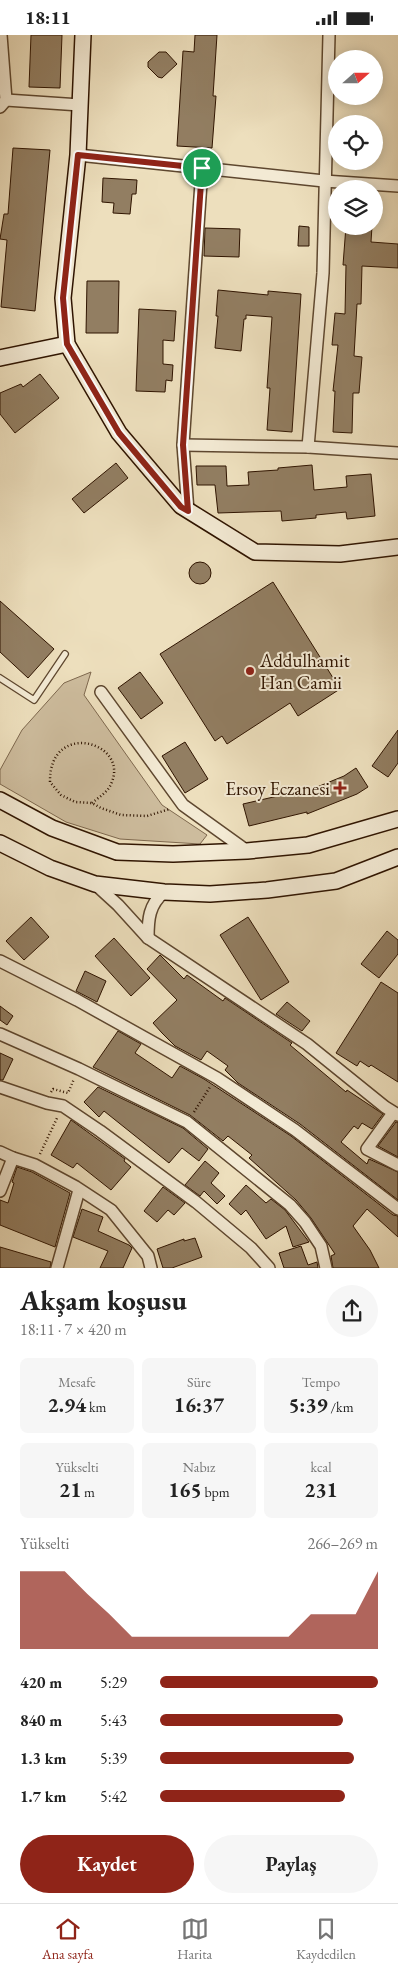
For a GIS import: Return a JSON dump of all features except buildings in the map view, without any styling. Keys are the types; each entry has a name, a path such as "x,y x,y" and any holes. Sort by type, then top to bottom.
{"main road":[{"path":"83,35 78,155 63,298 67,344 119,433 181,507 255,552 340,554 398,547"},
{"path":"0,359 67,344"},
{"path":"0,800 52,828 117,852 173,854 247,851 308,845 398,819"},
{"path":"0,843 50,868 95,884 164,892 210,894 267,890 336,881 398,857"}],"street":[{"path":"1,35 3,104 80,105"},
{"path":"308,447 323,273 329,35"},
{"path":"78,155 324,181 398,186"},
{"path":"188,511 183,445 202,168"},
{"path":"183,445 308,447 398,453"},
{"path":"102,692 183,805 247,851"},
{"path":"95,884 118,905 148,938 307,1044 395,1114 367,1149 398,1165"},
{"path":"148,938 148,917 155,899 164,892"},
{"path":"0,961 76,999 217,1078 295,1130 398,1209"},
{"path":"0,1034 79,1069 186,1122 290,1205 322,1246 326,1268"},
{"path":"0,1087 47,1103 63,1106 196,1202 251,1248 268,1268"},
{"path":"0,1152 35,1165 111,1210 148,1256 151,1268"},
{"path":"0,1191 13,1158"},
{"path":"57,1268 79,1190"}],"lane":[{"path":"0,678 34,700 65,654"}],"path":[{"path":"92,803 105,793 111,784 114,773 111,759 99,746 73,743 61,749 50,769 50,782 61,795 75,802 92,803 101,809 121,815 147,816 183,805"},
{"path":"47,1103 53,1089 68,1093 79,1069"},
{"path":"186,1122 217,1078"},
{"path":"35,1165 63,1106"}],"shaded area":[{"path":"91,672 84,695 162,805 207,835 200,844 120,839 66,822 0,784 0,770 22,730 64,683"}],"place":[{"name":"Addulhamit Han Camii","path":"250,671"},
{"name":"Ersoy Eczanesi","path":"340,788"}],"route":[{"path":"78,155 202,168 183,445 188,511 181,507 119,433 67,344 63,298 78,155"}]}
